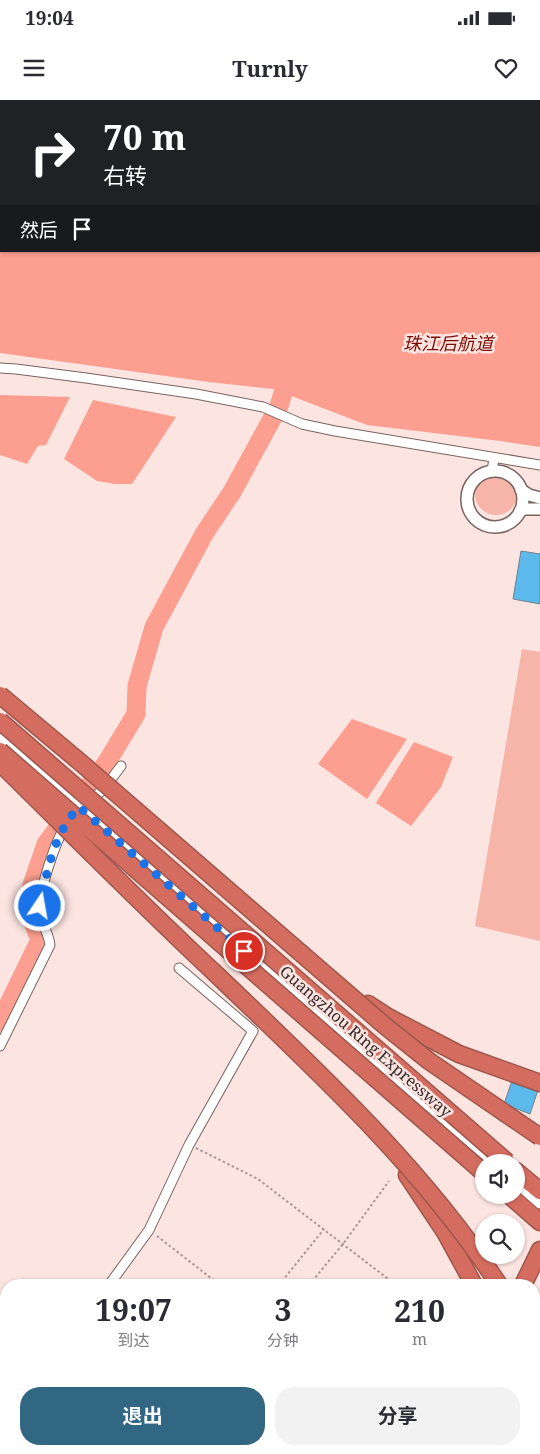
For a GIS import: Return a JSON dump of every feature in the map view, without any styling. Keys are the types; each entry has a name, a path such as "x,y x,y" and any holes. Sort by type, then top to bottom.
{"highway":[{"path":"0,695 414,1050 540,1137"},
{"name":"Guangzhou Ring Expressway","path":"0,721 498,1154"},
{"name":"Guangzhou Ring Expressway","path":"0,751 475,1165"},
{"path":"0,763 171,932 364,1118 401,1158 456,1224 495,1279"},
{"path":"296,950 344,988 388,1017 459,1054 540,1083"},
{"path":"256,1012 347,1104 392,1156 437,1219 471,1279"},
{"path":"525,1178 540,1191"},
{"path":"519,1204 540,1222"},
{"path":"526,1279 540,1250"}],"street":[{"path":"0,368 95,379 196,394 263,407 302,424 335,431 540,465"},
{"path":"492,471 494,458"},
{"path":"492,471 501,472 517,482 521,490 523,499 520,511 510,523 502,527 484,525 470,513 467,495 470,486 475,479 483,474 492,471"},
{"path":"521,490 529,495 540,498"},
{"path":"520,511 524,508 540,509"},
{"path":"0,738 319,1016 483,1154"},
{"path":"0,1046 50,945 49,937 40,916 40,906 43,888 59,837 79,807 103,790 121,766"},
{"path":"113,1279 148,1230 189,1145 253,1031 179,968"},
{"path":"525,1191 540,1204"}],"path":[{"path":"189,1145 258,1178 388,1279"},
{"path":"314,1279 343,1244 389,1181"},
{"path":"284,1279 324,1229"},
{"path":"148,1230 212,1279"}],"shaded area":[{"path":"496,473 511,479 517,494 511,509 496,515 481,509 475,494 481,479"},
{"path":"522,649 540,652 540,941 475,926"}],"water":[{"name":"珠江后航道","path":"0,252 540,252 540,447 367,425 273,389 0,353"},
{"path":"0,395 70,397 46,445 38,446 27,464 0,455"},
{"path":"93,400 176,417 132,484 97,481 64,459"},
{"path":"352,719 407,739 367,799 318,764"},
{"path":"414,742 453,757 441,787 411,826 376,803"}],"building":[{"path":"521,551 540,554 540,604 513,599"},
{"path":"516,1069 540,1084 530,1114 504,1104"}],"waterway":[{"path":"0,1022 40,940 29,912 32,885 46,844 107,762 136,714 137,686 154,627 204,534 232,492 279,406 290,370"}],"route":[{"path":"40,906 43,888 59,837 79,807 244,951"}]}
